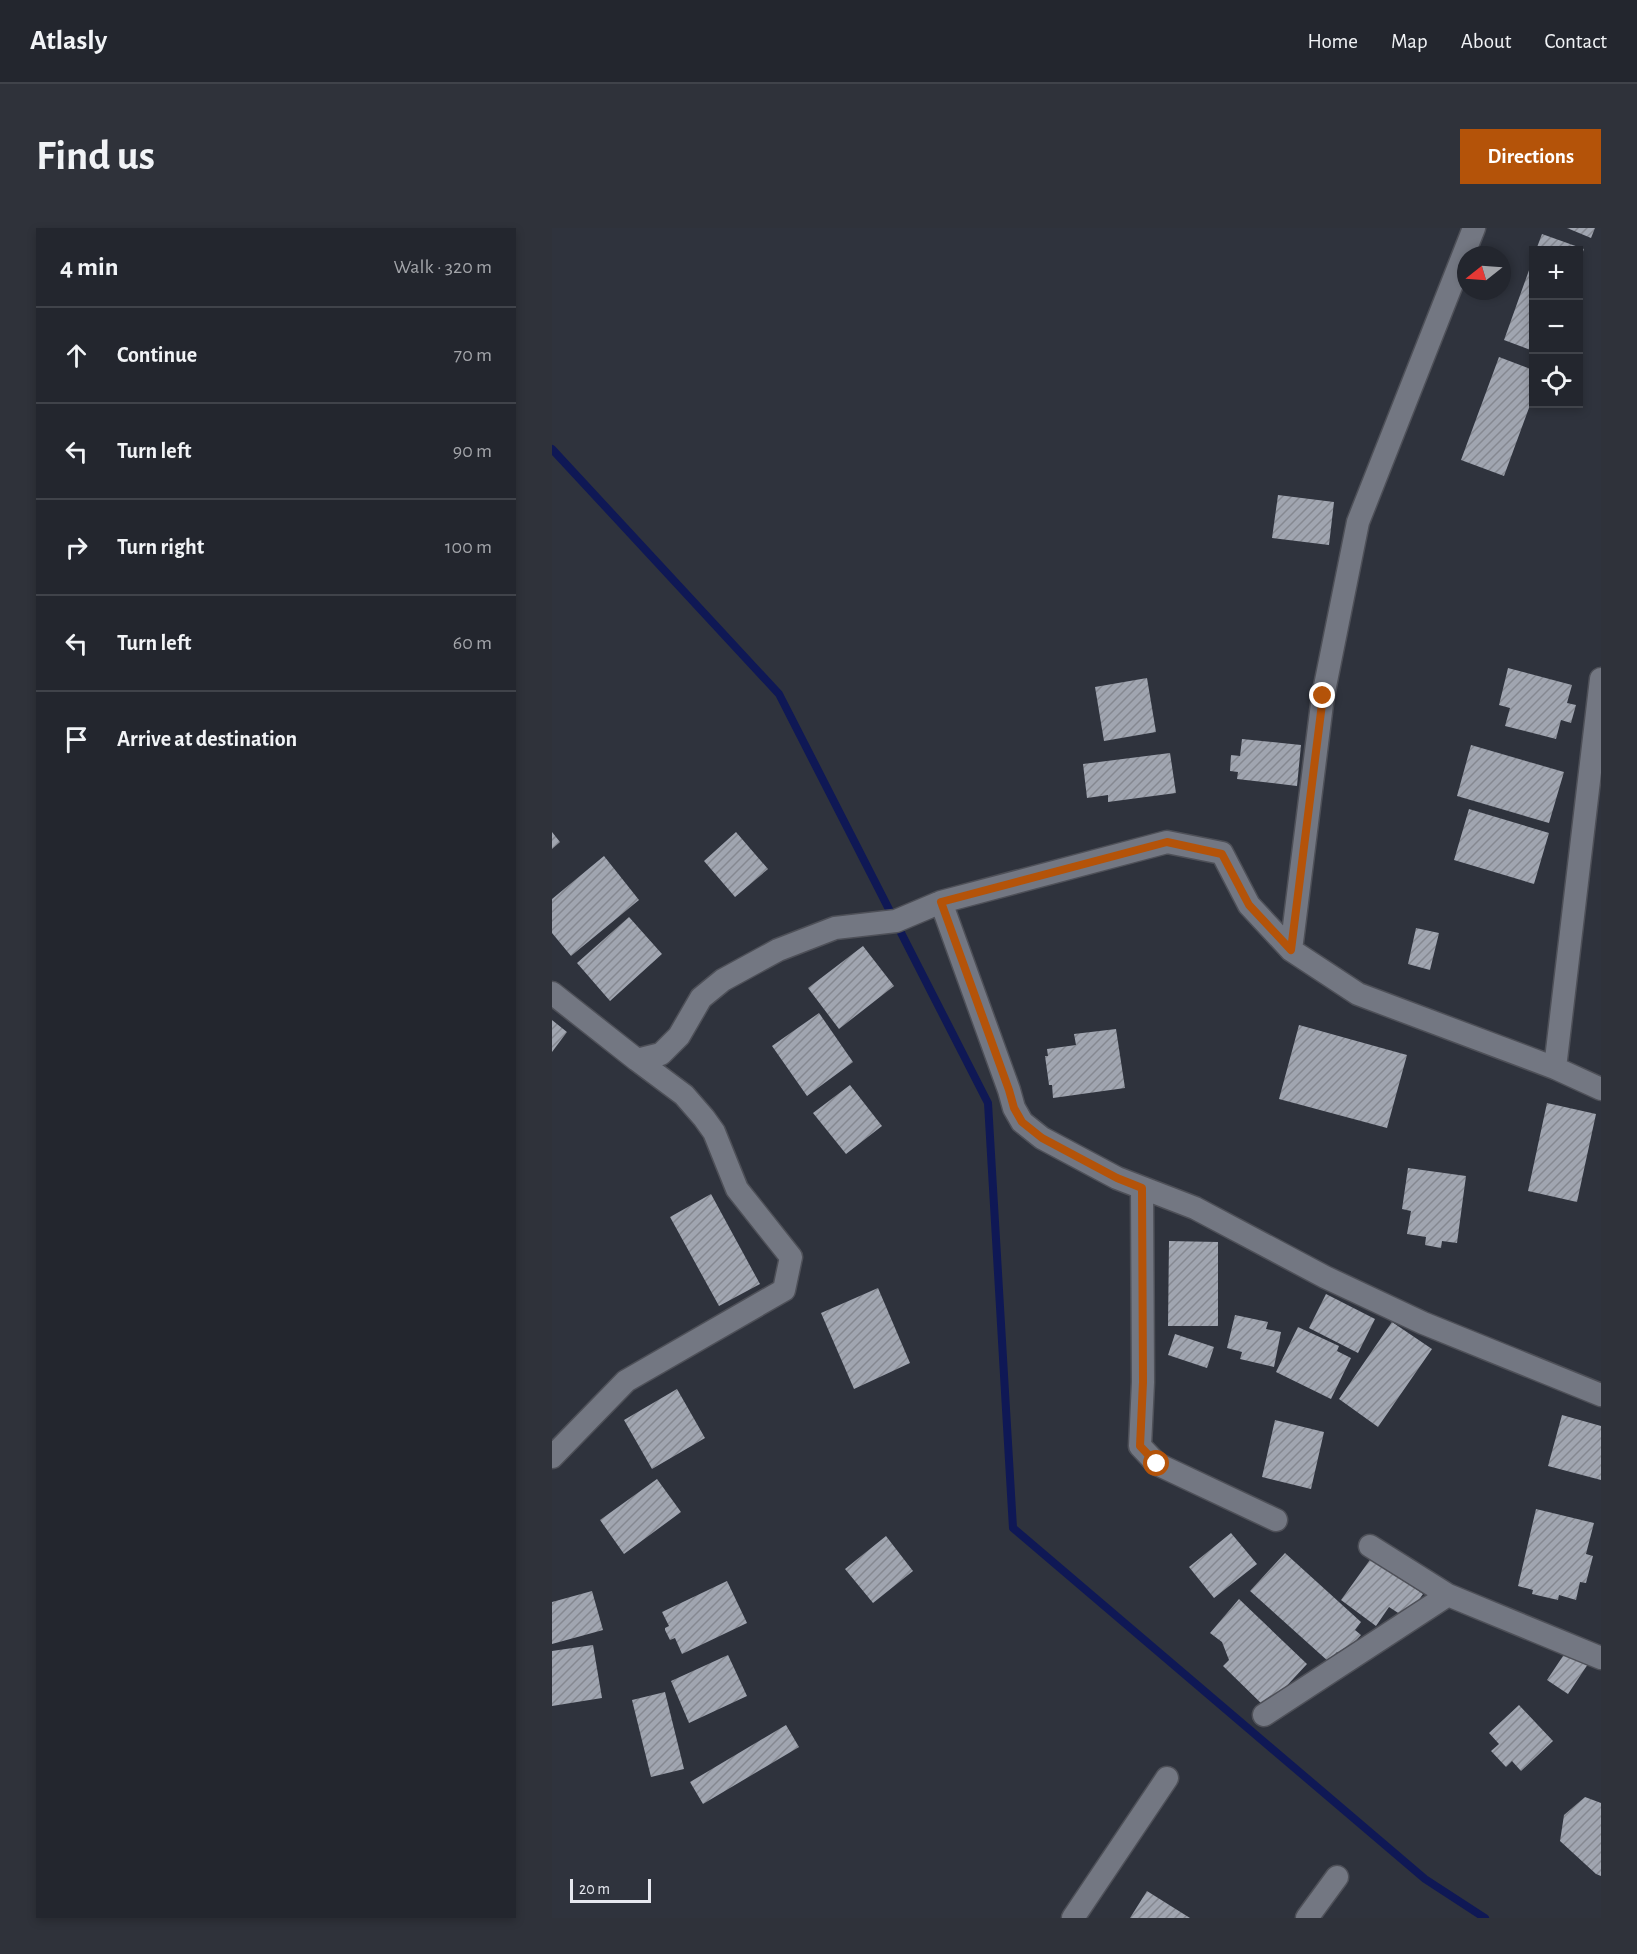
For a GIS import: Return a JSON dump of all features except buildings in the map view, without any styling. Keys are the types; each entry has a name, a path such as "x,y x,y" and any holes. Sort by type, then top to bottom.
{"street":[{"path":"1291,950 1323,696 1358,522 1474,228"},
{"path":"1555,1068 1601,679"},
{"path":"637,1060 661,1054 679,1035 701,998 723,980 778,950 835,928 896,921 941,902 1167,842 1222,854 1249,905 1291,950 1358,994 1555,1068 1601,1089"},
{"path":"941,902 1014,1108 1022,1122 1042,1138 1117,1178 1195,1208 1325,1277 1423,1323 1601,1395"},
{"path":"552,993 684,1095 714,1131 737,1189 790,1257 784,1290 626,1381 552,1457"},
{"path":"1142,1188 1143,1382 1140,1446 1157,1464 1276,1520"},
{"path":"1370,1546 1448,1595 1601,1658"},
{"path":"1264,1715 1448,1595"},
{"path":"1073,1918 1167,1778"},
{"path":"1307,1918 1337,1877"}],"waterway":[{"path":"552,449 779,694 988,1103 1013,1528 1425,1879 1485,1918"}],"route":[{"path":"1157,1464 1140,1446 1143,1382 1142,1188 1117,1178 1042,1138 1022,1122 1014,1108 941,902 1167,842 1222,854 1249,905 1291,950 1323,696"}]}
